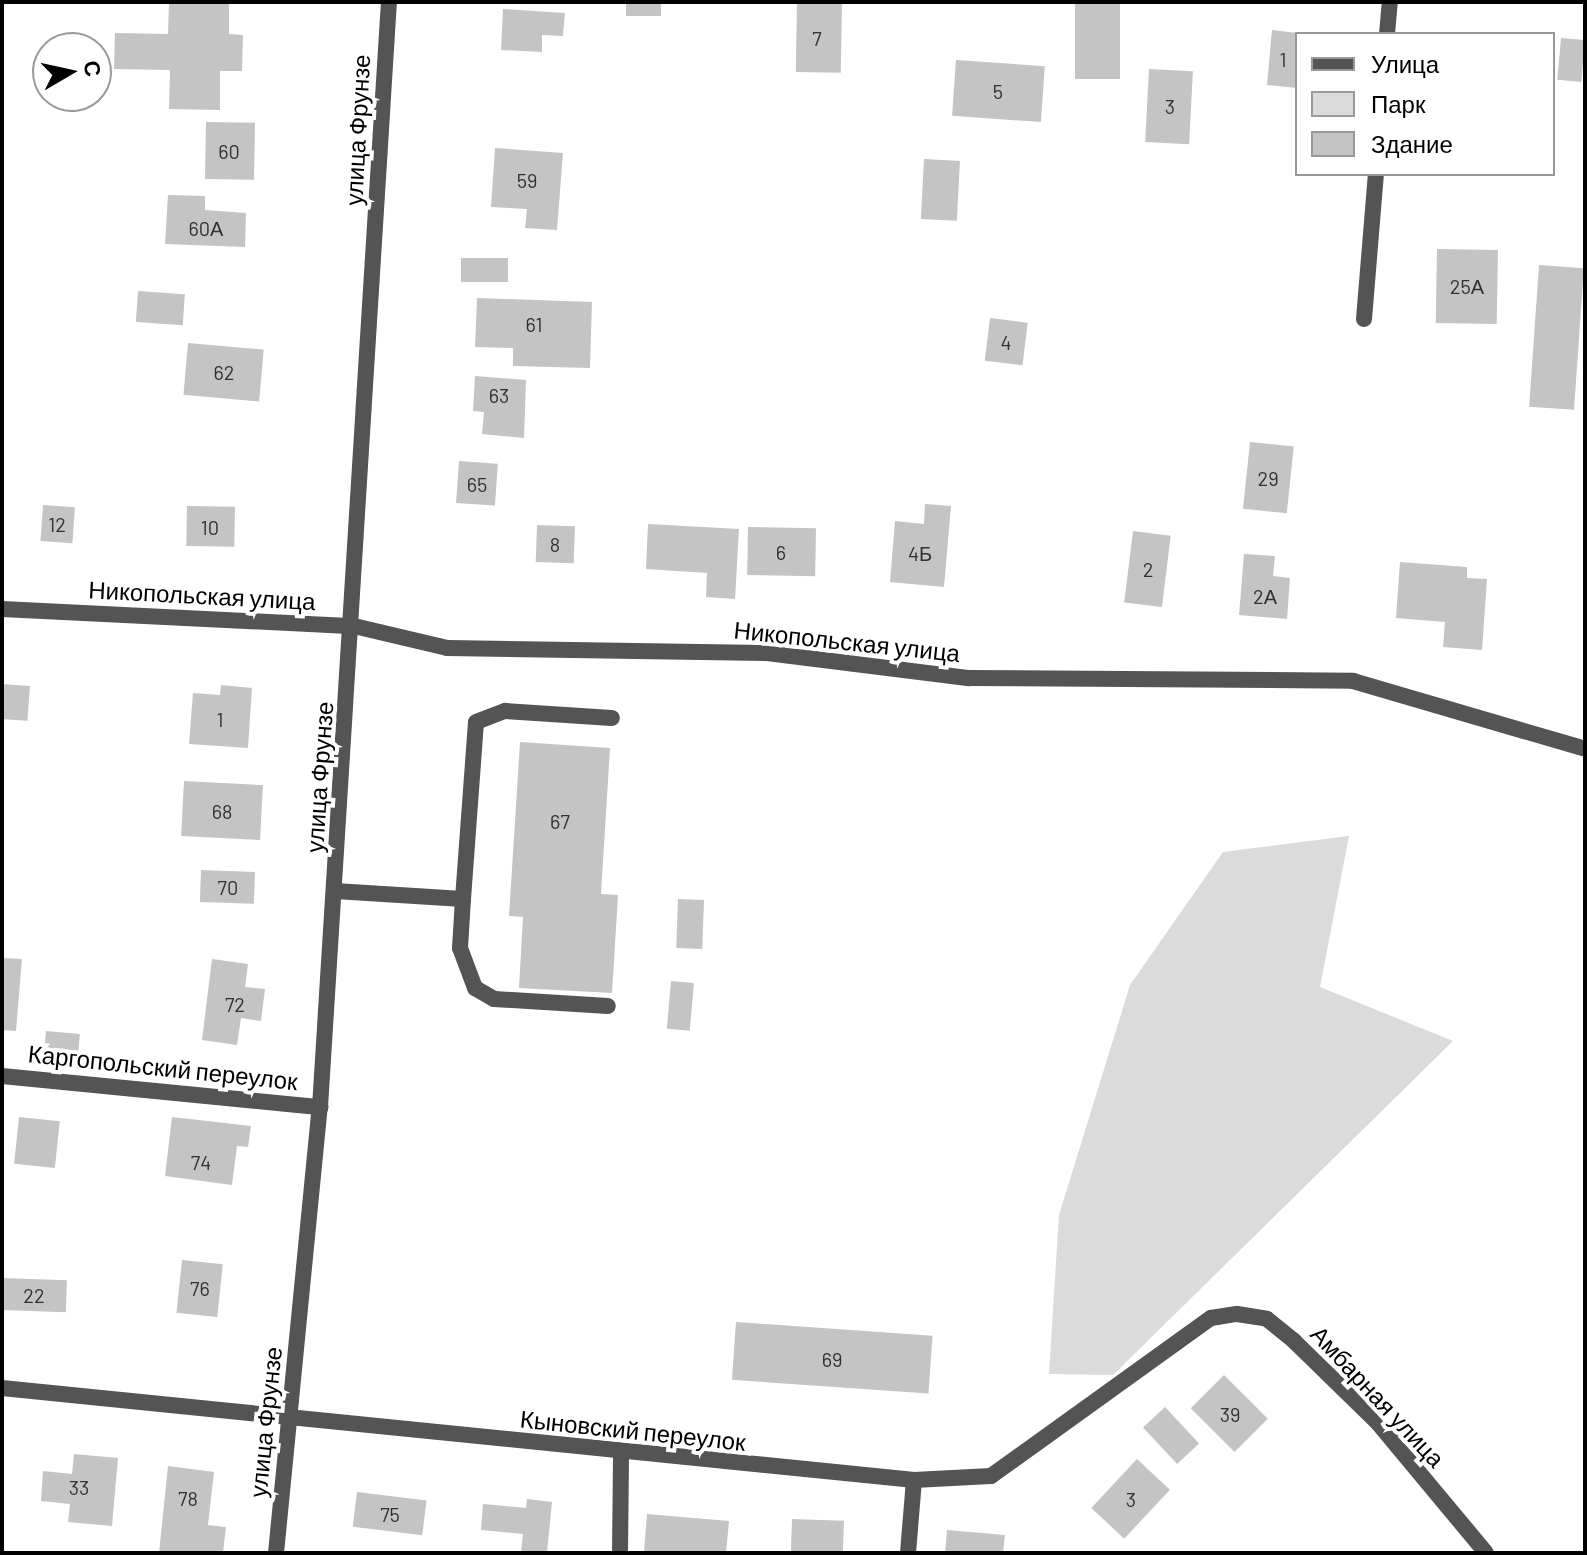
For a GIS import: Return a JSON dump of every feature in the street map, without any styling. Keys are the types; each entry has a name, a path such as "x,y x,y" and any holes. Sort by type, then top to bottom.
{"street":[{"name":"улица Фрунзе","path":"276,1553 320,1107 354,626 389,2"},
{"path":"1387,32 1390,2"},
{"path":"1364,319 1376,176"},
{"name":"Никопольская улица","path":"2,609 354,626 447,648 767,653 969,678 1353,681 1585,749"},
{"path":"608,1006 494,999 475,988 460,948 476,722 505,711 612,718"},
{"path":"335,891 463,899"},
{"name":"Каргопольский переулок","path":"2,1076 320,1107"},
{"name":"Кыновский переулок","path":"2,1388 621,1453 914,1480 991,1476 1211,1318"},
{"name":"Амбарная улица","path":"1211,1318 1267,1319 1294,1341 1377,1422 1486,1553"},
{"path":"620,1553 621,1453"},
{"path":"908,1553 914,1480"}],"green space":[{"path":"1349,836 1320,987 1453,1041 1113,1375 1049,1374 1059,1215 1130,985 1223,852"}],"building":[{"path":"169,2 229,2 229,34 243,35 242,71 220,71 220,110 169,109 170,70 114,69 115,33 168,34"},
{"path":"626,2 661,2 661,16 626,16"},
{"path":"797,2 842,3 841,73 796,72"},
{"path":"1075,2 1120,2 1120,79 1075,79"},
{"path":"503,9 565,13 563,36 542,35 542,52 501,50"},
{"path":"1272,30 1295,33 1295,88 1267,85"},
{"path":"1561,38 1585,40 1581,82 1557,80"},
{"path":"956,60 1045,66 1041,122 952,116"},
{"path":"1149,69 1193,71 1189,144 1145,142"},
{"path":"206,122 255,123 254,180 205,179"},
{"path":"495,148 563,153 557,230 525,228 527,209 491,207"},
{"path":"924,159 960,161 957,221 921,219"},
{"path":"168,195 205,196 205,210 246,213 245,247 165,244"},
{"path":"1437,249 1498,250 1497,324 1436,323"},
{"path":"461,258 508,258 508,282 461,282"},
{"path":"1539,265 1584,268 1574,410 1529,407"},
{"path":"138,291 185,294 183,325 136,322"},
{"path":"477,298 592,302 590,368 513,366 513,348 475,347"},
{"path":"990,318 1028,323 1022,365 985,361"},
{"path":"188,343 264,350 259,401 183,395"},
{"path":"475,376 526,380 524,438 482,434 484,412 473,411"},
{"path":"1250,442 1294,447 1287,513 1243,509"},
{"path":"459,461 498,464 495,506 456,503"},
{"path":"925,504 951,506 944,587 890,582 895,521 924,524"},
{"path":"43,505 75,507 72,543 40,541"},
{"path":"187,506 235,507 234,547 186,546"},
{"path":"648,524 739,529 735,599 706,597 707,573 646,569"},
{"path":"537,525 575,526 574,563 536,562"},
{"path":"748,527 816,528 815,576 747,575"},
{"path":"1133,531 1171,536 1162,607 1124,602"},
{"path":"1244,554 1275,556 1273,576 1290,578 1287,619 1239,615"},
{"path":"1400,562 1467,567 1467,578 1487,579 1482,650 1443,647 1445,622 1396,618"},
{"path":"2,684 30,686 27,721 2,719"},
{"path":"221,685 252,688 248,748 189,744 193,693 220,695"},
{"path":"520,742 610,748 601,894 618,895 612,993 519,988 523,917 509,916"},
{"path":"184,781 263,785 260,840 181,836"},
{"path":"201,870 255,872 254,904 200,902"},
{"path":"678,899 704,900 702,949 676,948"},
{"path":"2,958 22,959 16,1031 2,1030"},
{"path":"212,959 248,964 245,987 265,989 261,1021 241,1018 237,1045 202,1040"},
{"path":"671,981 694,983 690,1031 667,1029"},
{"path":"46,1031 80,1034 78,1053 44,1050"},
{"path":"19,1117 60,1121 55,1168 14,1164"},
{"path":"172,1117 251,1126 248,1147 237,1146 232,1185 165,1176"},
{"path":"182,1260 223,1264 217,1317 176,1313"},
{"path":"2,1278 67,1280 66,1312 2,1310"},
{"path":"736,1322 933,1336 928,1394 732,1380"},
{"path":"1224,1375 1268,1419 1235,1452 1191,1408"},
{"path":"1165,1407 1199,1444 1177,1464 1143,1427"},
{"path":"74,1454 118,1458 112,1526 68,1522 70,1504 41,1501 43,1471 72,1474"},
{"path":"1137,1459 1170,1490 1124,1539 1091,1508"},
{"path":"168,1466 214,1472 208,1525 226,1527 223,1553 159,1553"},
{"path":"357,1492 426,1501 422,1535 353,1527"},
{"path":"527,1499 552,1502 547,1553 521,1551 523,1534 481,1530 483,1504 526,1508"},
{"path":"647,1514 729,1521 726,1553 644,1552"},
{"path":"792,1519 844,1521 843,1553 791,1553"},
{"path":"947,1530 1005,1535 1003,1553 945,1553"}]}
